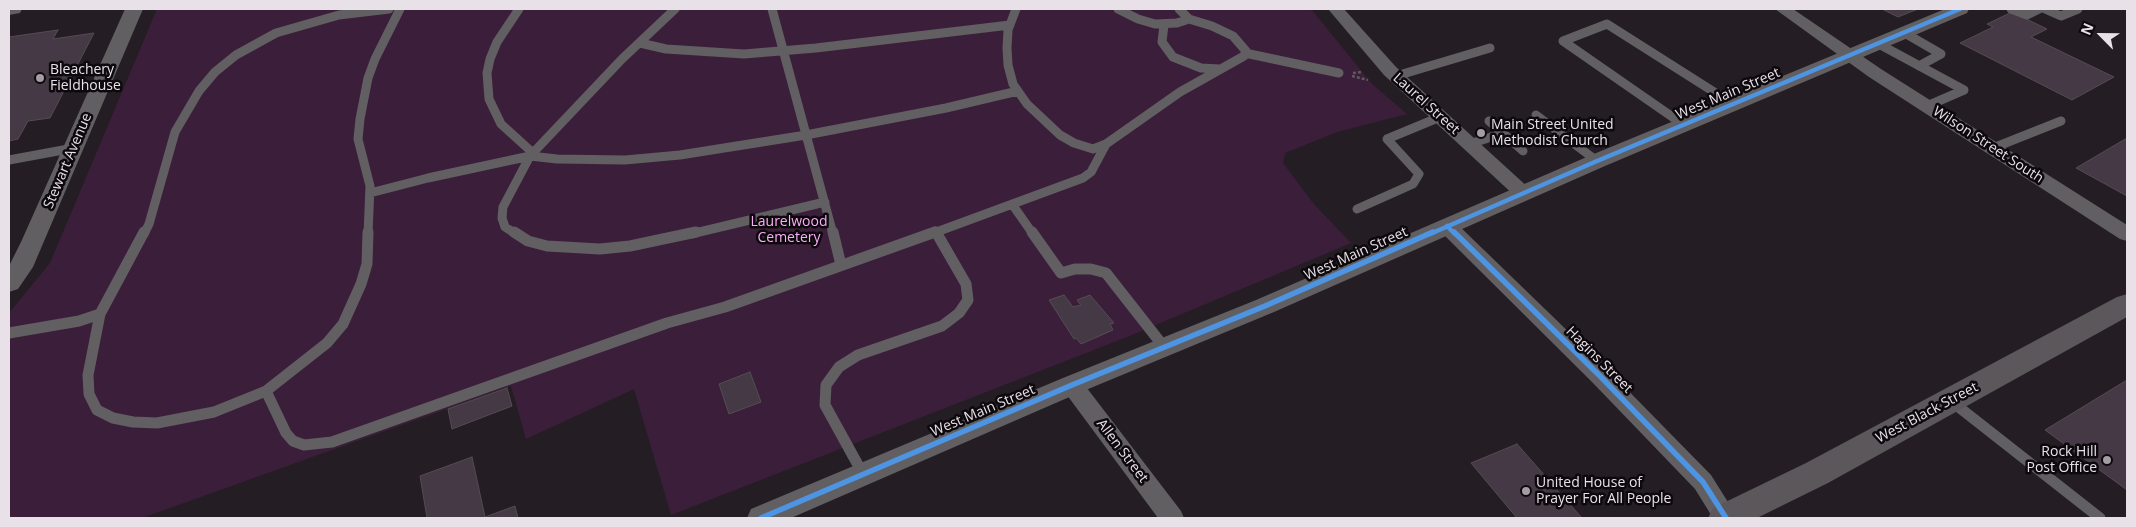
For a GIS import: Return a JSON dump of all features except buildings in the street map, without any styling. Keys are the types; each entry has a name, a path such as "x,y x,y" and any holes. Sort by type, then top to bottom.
{"main road":[{"name":"West Black Street","path":"1726,518 1817,473 2127,304"}],"street":[{"path":"9,9 14,9"},
{"name":"Stewart Avenue","path":"9,283 21,266 33,242 134,9"},
{"name":"Laurel Street","path":"1336,9 1396,76 1523,193"},
{"name":"Wilson Street South","path":"1783,9 1849,55 2127,234"},
{"name":"West Main Street","path":"761,518 1072,385 1265,306 1597,161 1960,9"},
{"name":"Hagins Street","path":"1447,226 1600,376 1703,482 1726,518"},
{"name":"Allen Street","path":"1072,385 1172,518"}],"lane":[{"path":"389,9 330,17 276,33 236,55 215,72 199,91 181,118 168,151 149,224 100,314 88,375 88,394 97,410 113,418 133,422 157,423 184,420 214,412 266,391 320,350 344,324 367,264 370,186 358,139 363,100 375,59 400,9"},
{"path":"519,9 497,42 490,59 487,73 489,99 501,124 532,155"},
{"path":"675,9 622,59 532,155 510,191 503,207 502,218 505,227 515,235 546,246 600,249 630,246 702,231 825,202"},
{"path":"772,9 841,265"},
{"path":"1016,9 1010,25 1007,48 1008,65 1013,84 1027,104 1060,135 1074,143 1093,149 1106,144 1180,92 1244,56 1246,50 1234,36 1189,18 1179,9"},
{"path":"1118,9 1146,22 1164,25 1189,18"},
{"path":"2012,9 2027,15 2038,9"},
{"path":"2045,9 2061,16 2078,9"},
{"path":"1684,125 1563,41 1607,24 1733,104"},
{"path":"640,43 666,49 707,53 783,52 1010,25"},
{"path":"1164,25 1162,42 1173,57 1202,68 1223,68"},
{"path":"1903,32 1941,54 1919,66"},
{"path":"1877,43 1964,90 1927,106"},
{"path":"1396,76 1490,48"},
{"path":"1245,53 1339,73"},
{"path":"370,193 532,155 591,160 654,158 806,135 970,103 1018,91"},
{"path":"1536,115 1597,161"},
{"path":"1357,209 1413,184 1419,174 1387,139 1440,117"},
{"path":"1489,121 1523,150"},
{"path":"1993,148 2060,121"},
{"path":"1470,144 1503,133"},
{"path":"266,391 286,433 293,441 304,445 332,442 667,323 725,307 1083,178 1096,166 1106,144"},
{"path":"9,160 74,148"},
{"path":"1012,204 1061,273 1075,269 1091,269 1106,273 1164,347"},
{"path":"863,474 825,404 826,385 839,367 858,355 942,326 960,313 968,300 966,284 935,231"},
{"path":"9,333 79,321 100,314"},
{"path":"1950,401 2100,518"}],"green space":[{"name":"Laurelwood Cemetery","path":"157,9 1311,9 1372,84 1407,114 1337,132 1285,153 1283,163 1313,203 1351,243 1127,337 671,515 634,389 526,439 511,386 142,518 9,518 9,313 50,263"}],"cycle path":[{"path":"761,518 1072,385 1265,306 1597,161 1960,9"},
{"path":"1447,226 1600,376 1703,482 1726,518"}],"place":[{"name":"Bleachery Fieldhouse","path":"40,78"},
{"name":"Main Street United Methodist Church","path":"1481,133"},
{"name":"Rock Hill Post Office","path":"2107,460"},
{"name":"United House of Prayer For All People","path":"1526,491"}]}
